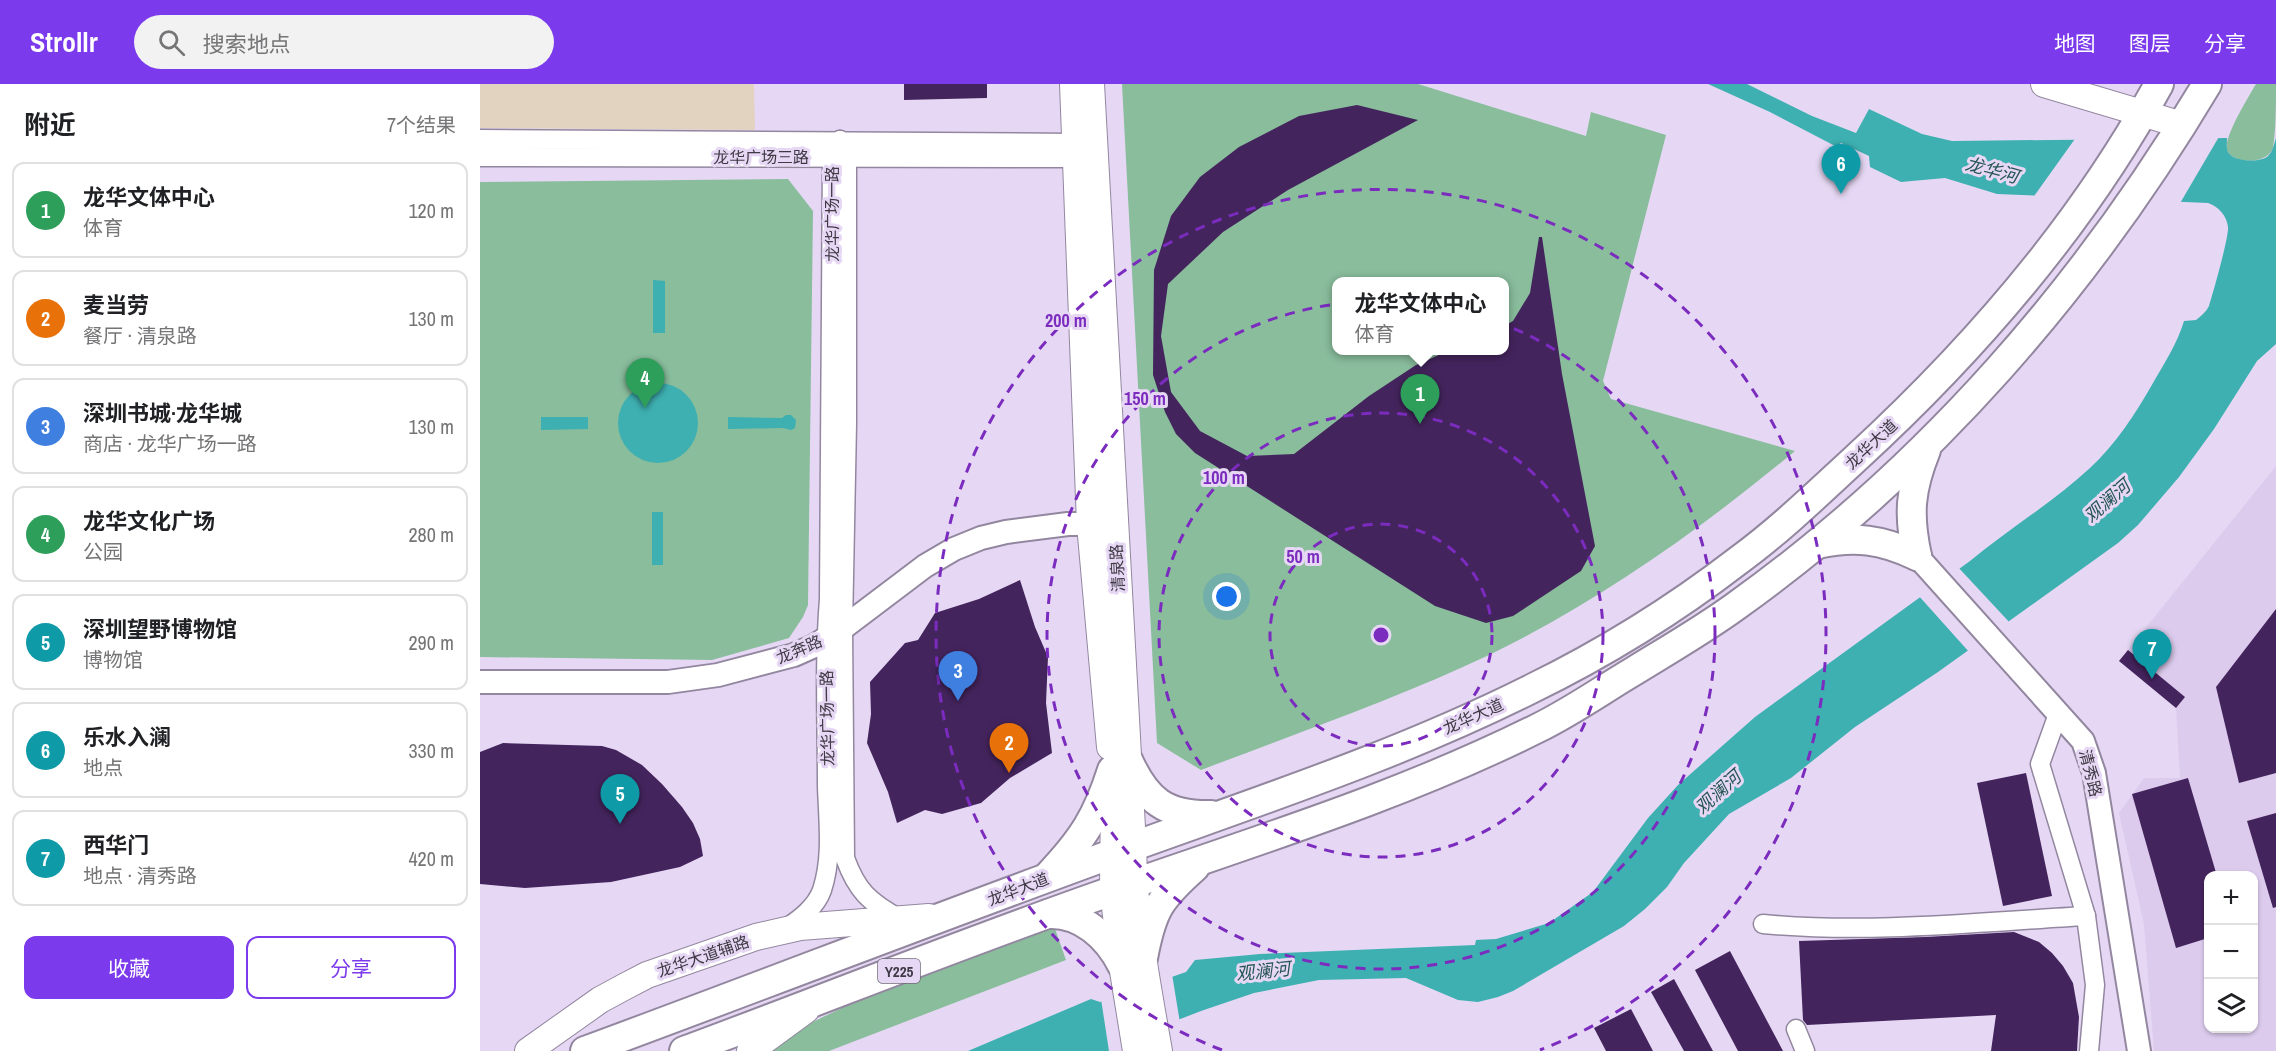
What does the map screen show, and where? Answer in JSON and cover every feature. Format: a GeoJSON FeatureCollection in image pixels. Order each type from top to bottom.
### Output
{"type":"FeatureCollection","features":[{"type":"Feature","properties":{"kind":"main road","name":"清泉路"},"geometry":{"type":"LineString","coordinates":[[1073,84],[1090,524],[1120,765]]}},
{"type":"Feature","properties":{"kind":"main road","name":"清泉路"},"geometry":{"type":"LineString","coordinates":[[1091,84],[1124,887],[1132,962],[1136,1051]]}},
{"type":"Feature","properties":{"kind":"main road"},"geometry":{"type":"LineString","coordinates":[[2044,84],[2146,108]]}},
{"type":"Feature","properties":{"kind":"main road"},"geometry":{"type":"LineString","coordinates":[[2101,84],[2182,126]]}},
{"type":"Feature","properties":{"kind":"main road","name":"龙华大道"},"geometry":{"type":"LineString","coordinates":[[684,1051],[1048,914],[1296,828],[1475,758],[1543,726],[1676,646],[1736,606],[1866,503],[1927,446],[1979,392],[2097,250],[2182,126],[2207,84]]}},
{"type":"Feature","properties":{"kind":"main road","name":"龙华大道"},"geometry":{"type":"LineString","coordinates":[[585,1051],[1401,748],[1530,690],[1585,660],[1692,594],[1743,558],[1883,434],[1947,371],[2025,283],[2060,236],[2146,108]]}},
{"type":"Feature","properties":{"kind":"main road"},"geometry":{"type":"LineString","coordinates":[[1917,556],[1910,514],[1911,497],[1927,446]]}},
{"type":"Feature","properties":{"kind":"main road"},"geometry":{"type":"LineString","coordinates":[[1816,544],[1850,538],[1865,539],[1893,545],[1917,556]]}},
{"type":"Feature","properties":{"kind":"main road"},"geometry":{"type":"LineString","coordinates":[[1046,878],[1084,835],[1120,765],[1158,805],[1187,814],[1219,815]]}},
{"type":"Feature","properties":{"kind":"main road"},"geometry":{"type":"LineString","coordinates":[[1048,914],[1061,913],[1090,926],[1117,956],[1132,962],[1159,904],[1203,860]]}},
{"type":"Feature","properties":{"kind":"main road","name":"龙华大道辅路"},"geometry":{"type":"LineString","coordinates":[[528,1051],[600,1000],[647,975],[756,937],[800,927],[947,916]]}},
{"type":"Feature","properties":{"kind":"main road","name":"清泉路"},"geometry":{"type":"LineString","coordinates":[[1132,962],[1159,1051]]}},
{"type":"Feature","properties":{"kind":"main road"},"geometry":{"type":"LineString","coordinates":[[750,1051],[819,1000]]}},
{"type":"Feature","properties":{"kind":"street","name":"龙华广场三路"},"geometry":{"type":"LineString","coordinates":[[480,139],[840,151]]}},
{"type":"Feature","properties":{"kind":"street","name":"龙华广场三路"},"geometry":{"type":"LineString","coordinates":[[480,157],[840,151],[1077,151]]}},
{"type":"Feature","properties":{"kind":"street","name":"龙华广场一路"},"geometry":{"type":"LineString","coordinates":[[781,932],[799,920],[811,908],[821,892],[829,834],[834,633],[846,459],[840,151]]}},
{"type":"Feature","properties":{"kind":"street","name":"龙奔路"},"geometry":{"type":"LineString","coordinates":[[480,682],[687,681],[718,675],[785,657],[812,647],[925,566],[954,549],[981,538],[1006,532],[1068,524],[1090,524]]}},
{"type":"Feature","properties":{"kind":"street","name":"清秀路"},"geometry":{"type":"LineString","coordinates":[[1917,556],[2083,741],[2094,773],[2139,1051]]}},
{"type":"Feature","properties":{"kind":"street","name":"龙华广场一路"},"geometry":{"type":"LineString","coordinates":[[834,633],[845,858],[852,877],[863,895],[900,918]]}},
{"type":"Feature","properties":{"kind":"street"},"geometry":{"type":"LineString","coordinates":[[2058,714],[2040,764],[2086,916],[2096,985],[2089,1051]]}},
{"type":"Feature","properties":{"kind":"street"},"geometry":{"type":"LineString","coordinates":[[1764,924],[1798,927],[1898,926],[2086,916]]}},
{"type":"Feature","properties":{"kind":"street"},"geometry":{"type":"LineString","coordinates":[[1796,1029],[1805,1051]]}},
{"type":"Feature","properties":{"kind":"shaded area"},"geometry":{"type":"Polygon","coordinates":[[[480,84],[754,84],[755,130],[480,128],[480,84]]]}},
{"type":"Feature","properties":{"kind":"shaded area"},"geometry":{"type":"Polygon","coordinates":[[[1122,84],[1418,84],[1586,136],[1591,112],[1666,135],[1603,381],[1611,399],[1795,451],[1686,536],[1610,587],[1530,634],[1454,671],[1382,701],[1201,770],[1157,743],[1122,84]]]}},
{"type":"Feature","properties":{"kind":"shaded area"},"geometry":{"type":"Polygon","coordinates":[[[2256,84],[2276,84],[2273,148],[2263,158],[2241,160],[2230,154],[2227,144],[2237,117],[2256,84]]]}},
{"type":"Feature","properties":{"kind":"shaded area"},"geometry":{"type":"Polygon","coordinates":[[[788,179],[813,211],[808,605],[803,617],[789,638],[712,660],[480,657],[480,182],[788,179]]]}},
{"type":"Feature","properties":{"kind":"shaded area"},"geometry":{"type":"Polygon","coordinates":[[[2276,466],[2276,1051],[2154,1051],[2144,924],[2119,813],[2144,778],[2180,778],[2176,708],[2119,661],[2276,466]]]}},
{"type":"Feature","properties":{"kind":"shaded area"},"geometry":{"type":"Polygon","coordinates":[[[1054,926],[1066,960],[829,1051],[761,1051],[795,1031],[867,997],[1054,926]]]}},
{"type":"Feature","properties":{"kind":"water"},"geometry":{"type":"Polygon","coordinates":[[[1708,84],[1747,84],[1812,116],[1856,133],[1869,109],[1922,134],[1952,141],[2227,138],[2228,152],[2235,158],[2260,160],[2268,156],[2276,138],[2276,344],[2257,361],[2214,429],[2179,477],[2138,525],[2118,543],[1938,672],[1855,727],[1791,778],[1729,814],[1684,863],[1667,887],[1624,926],[1513,991],[1478,1002],[1458,1000],[1406,978],[1319,980],[1254,993],[1201,1011],[1170,1023],[1116,1051],[968,1051],[1091,999],[1100,1002],[1186,972],[1195,960],[1260,954],[1475,945],[1476,940],[1496,939],[1549,923],[1593,892],[1648,818],[1678,785],[1755,717],[1970,561],[2090,468],[2117,438],[2140,406],[2170,353],[2184,321],[2196,320],[2209,306],[2228,233],[2224,215],[2212,204],[1997,194],[1945,178],[1901,182],[1870,167],[1869,156],[1841,143],[1837,147],[1770,112],[1708,84]]]}},
{"type":"Feature","properties":{"kind":"water"},"geometry":{"type":"Polygon","coordinates":[[[653,280],[665,281],[665,333],[653,333],[653,280]]]}},
{"type":"Feature","properties":{"kind":"water"},"geometry":{"type":"Polygon","coordinates":[[[658,383],[673,386],[686,395],[695,408],[698,423],[695,438],[686,451],[673,460],[658,463],[643,460],[630,451],[621,438],[618,423],[621,408],[630,395],[643,386],[658,383]]]}},
{"type":"Feature","properties":{"kind":"water"},"geometry":{"type":"Polygon","coordinates":[[[791,415],[796,420],[795,428],[791,430],[783,428],[728,429],[728,417],[782,418],[791,415]]]}},
{"type":"Feature","properties":{"kind":"water"},"geometry":{"type":"Polygon","coordinates":[[[541,417],[588,417],[588,429],[541,430],[541,417]]]}},
{"type":"Feature","properties":{"kind":"water"},"geometry":{"type":"Polygon","coordinates":[[[652,512],[663,512],[663,565],[652,565],[652,512]]]}},
{"type":"Feature","properties":{"kind":"pier"},"geometry":{"type":"Polygon","coordinates":[[[2220,135],[2179,205],[2032,199],[2077,136],[2220,135]]]}},
{"type":"Feature","properties":{"kind":"pier"},"geometry":{"type":"Polygon","coordinates":[[[1957,566],[2011,624],[1970,653],[1918,595],[1957,566]]]}},
{"type":"Feature","properties":{"kind":"pier"},"geometry":{"type":"Polygon","coordinates":[[[1172,974],[1180,1023],[1123,1051],[1109,1051],[1101,999],[1172,974]]]}},
{"type":"Feature","properties":{"kind":"building"},"geometry":{"type":"Polygon","coordinates":[[[904,84],[987,84],[987,98],[904,100],[904,84]]]}},
{"type":"Feature","properties":{"kind":"building"},"geometry":{"type":"Polygon","coordinates":[[[1357,105],[1418,120],[1288,190],[1223,232],[1168,284],[1161,336],[1171,392],[1200,431],[1247,456],[1294,454],[1369,396],[1416,365],[1439,355],[1509,355],[1509,323],[1513,321],[1530,293],[1539,237],[1542,237],[1562,374],[1595,546],[1581,571],[1513,616],[1486,623],[1435,606],[1195,453],[1176,434],[1165,412],[1153,375],[1154,270],[1171,216],[1200,177],[1239,147],[1299,116],[1357,105]]]}},
{"type":"Feature","properties":{"kind":"building"},"geometry":{"type":"Polygon","coordinates":[[[1020,580],[1035,627],[1048,657],[1046,703],[1052,753],[1010,778],[981,803],[942,814],[925,810],[897,823],[888,792],[867,743],[871,714],[870,682],[905,643],[918,640],[935,613],[979,599],[1020,580]]]}},
{"type":"Feature","properties":{"kind":"building"},"geometry":{"type":"Polygon","coordinates":[[[2276,609],[2276,773],[2239,783],[2216,687],[2276,609]]]}},
{"type":"Feature","properties":{"kind":"building"},"geometry":{"type":"Polygon","coordinates":[[[2128,650],[2185,697],[2176,708],[2119,661],[2128,650]]]}},
{"type":"Feature","properties":{"kind":"building"},"geometry":{"type":"Polygon","coordinates":[[[503,743],[602,746],[616,750],[642,765],[682,807],[700,839],[703,856],[680,867],[611,882],[525,888],[480,884],[480,752],[503,743]]]}},
{"type":"Feature","properties":{"kind":"building"},"geometry":{"type":"Polygon","coordinates":[[[2026,773],[2052,896],[2003,906],[1977,783],[2026,773]]]}},
{"type":"Feature","properties":{"kind":"building"},"geometry":{"type":"Polygon","coordinates":[[[2188,778],[2216,871],[2204,871],[2204,939],[2176,948],[2132,794],[2188,778]]]}},
{"type":"Feature","properties":{"kind":"building"},"geometry":{"type":"Polygon","coordinates":[[[2276,813],[2276,907],[2273,908],[2247,821],[2276,813]]]}},
{"type":"Feature","properties":{"kind":"building"},"geometry":{"type":"Polygon","coordinates":[[[2014,932],[2039,942],[2052,953],[2073,983],[2079,1017],[2077,1051],[1991,1051],[1996,1015],[1807,1025],[1803,1020],[1799,941],[2014,932]]]}},
{"type":"Feature","properties":{"kind":"building"},"geometry":{"type":"Polygon","coordinates":[[[1730,951],[1783,1051],[1738,1051],[1695,970],[1730,951]]]}},
{"type":"Feature","properties":{"kind":"building"},"geometry":{"type":"Polygon","coordinates":[[[1674,979],[1713,1051],[1684,1051],[1651,992],[1674,979]]]}},
{"type":"Feature","properties":{"kind":"building"},"geometry":{"type":"Polygon","coordinates":[[[1631,1009],[1653,1051],[1606,1051],[1594,1028],[1631,1009]]]}},
{"type":"Feature","properties":{"kind":"place","name":"乐水入澜"},"geometry":{"type":"Point","coordinates":[1841,194]}},
{"type":"Feature","properties":{"kind":"place","name":"龙华文化广场"},"geometry":{"type":"Point","coordinates":[645,408]}},
{"type":"Feature","properties":{"kind":"place","name":"龙华文体中心"},"geometry":{"type":"Point","coordinates":[1420,424]}},
{"type":"Feature","properties":{"kind":"place","name":"西华门"},"geometry":{"type":"Point","coordinates":[2152,679]}},
{"type":"Feature","properties":{"kind":"place","name":"深圳书城·龙华城"},"geometry":{"type":"Point","coordinates":[958,701]}},
{"type":"Feature","properties":{"kind":"place","name":"麦当劳"},"geometry":{"type":"Point","coordinates":[1009,773]}},
{"type":"Feature","properties":{"kind":"place","name":"深圳望野博物馆"},"geometry":{"type":"Point","coordinates":[620,824]}},
{"type":"Feature","properties":{"kind":"water label","name":"龙华河"},"geometry":{"type":"Point","coordinates":[1992,170]}},
{"type":"Feature","properties":{"kind":"water label","name":"观澜河"},"geometry":{"type":"Point","coordinates":[2107,501]}},
{"type":"Feature","properties":{"kind":"water label","name":"观澜河"},"geometry":{"type":"Point","coordinates":[1718,792]}},
{"type":"Feature","properties":{"kind":"water label","name":"观澜河"},"geometry":{"type":"Point","coordinates":[1263,971]}}]}
